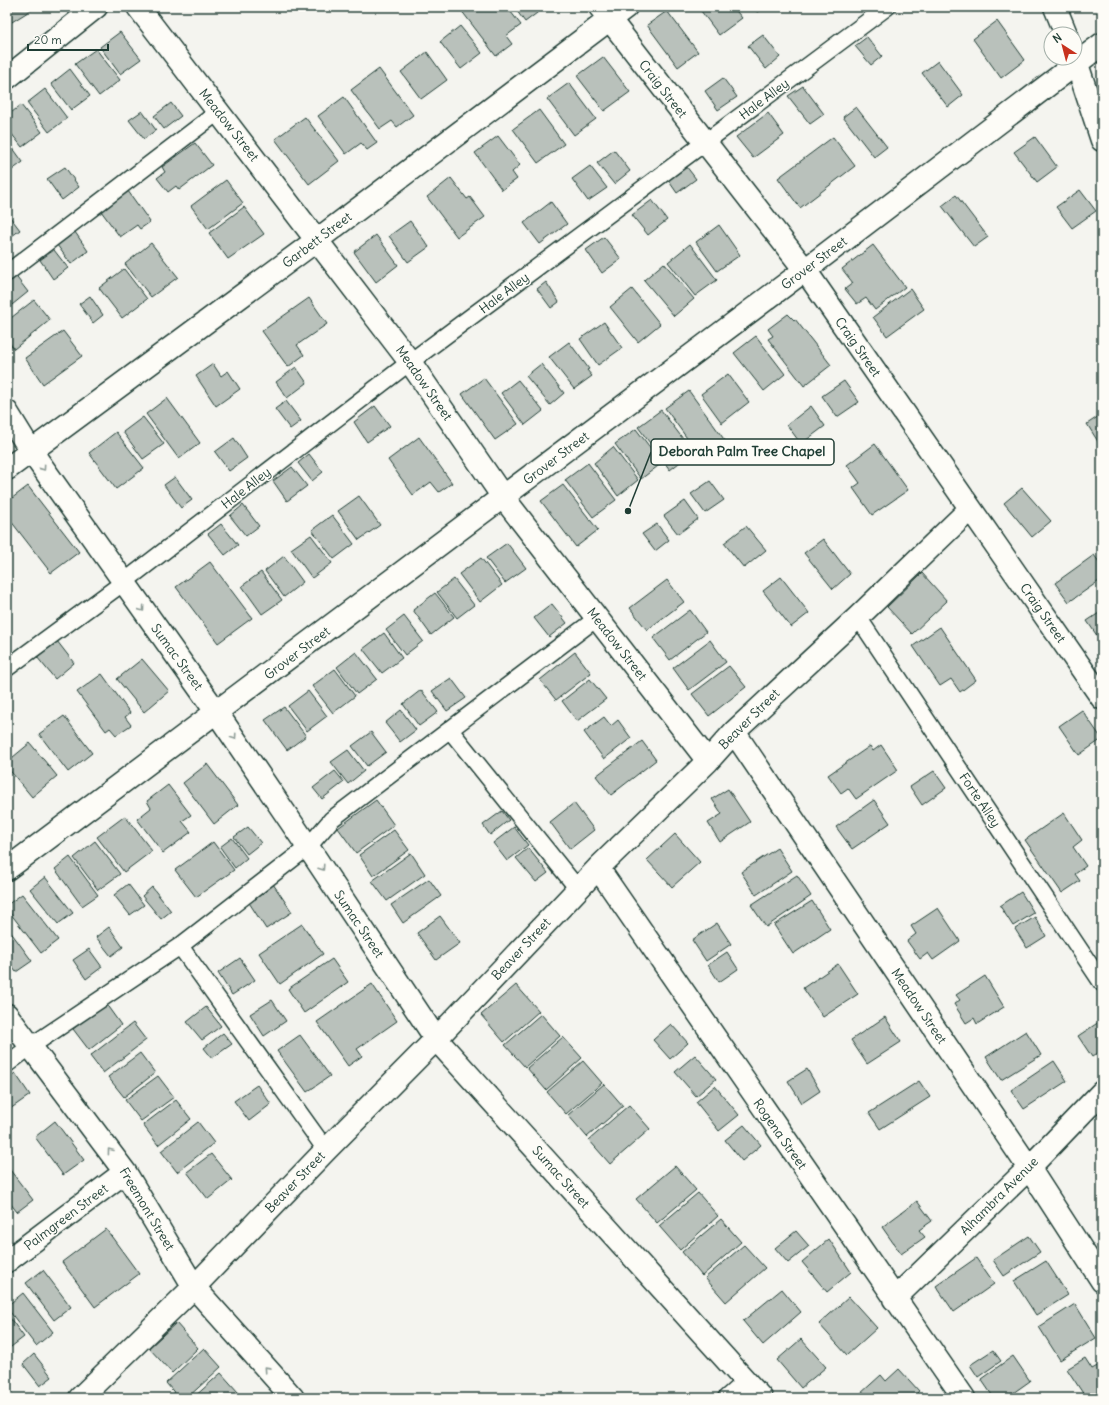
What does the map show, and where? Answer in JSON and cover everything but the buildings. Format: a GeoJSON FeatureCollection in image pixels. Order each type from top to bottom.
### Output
{"type":"FeatureCollection","features":[{"type":"Feature","properties":{"kind":"street","name":"Meadow Street"},"geometry":{"type":"LineString","coordinates":[[138,7],[410,362],[503,498],[708,761]]}},
{"type":"Feature","properties":{"kind":"street"},"geometry":{"type":"LineString","coordinates":[[1055,7],[1063,26]]}},
{"type":"Feature","properties":{"kind":"street"},"geometry":{"type":"LineString","coordinates":[[7,78],[91,9]]}},
{"type":"Feature","properties":{"kind":"street","name":"Craig Street"},"geometry":{"type":"LineString","coordinates":[[611,11],[705,143],[805,270],[1102,698]]}},
{"type":"Feature","properties":{"kind":"street","name":"Garbett Street"},"geometry":{"type":"LineString","coordinates":[[7,469],[317,240],[611,11]]}},
{"type":"Feature","properties":{"kind":"street","name":"Grover Street"},"geometry":{"type":"LineString","coordinates":[[1083,56],[1102,44]]}},
{"type":"Feature","properties":{"kind":"street","name":"Grover Street"},"geometry":{"type":"LineString","coordinates":[[7,869],[217,713],[805,270],[1068,66]]}},
{"type":"Feature","properties":{"kind":"street"},"geometry":{"type":"LineString","coordinates":[[1078,66],[1102,140]]}},
{"type":"Feature","properties":{"kind":"street","name":"Sumac Street"},"geometry":{"type":"LineString","coordinates":[[7,412],[31,451],[217,713],[308,846],[436,1039],[761,1398]]}},
{"type":"Feature","properties":{"kind":"street","name":"Beaver Street"},"geometry":{"type":"LineString","coordinates":[[80,1398],[194,1287],[326,1150],[436,1039],[598,868],[708,761],[734,732],[858,617],[970,509]]}},
{"type":"Feature","properties":{"kind":"street","name":"Meadow Street"},"geometry":{"type":"LineString","coordinates":[[734,732],[1028,1168],[1102,1281]]}},
{"type":"Feature","properties":{"kind":"street","name":"Rogena Street"},"geometry":{"type":"LineString","coordinates":[[598,868],[894,1299],[964,1398]]}},
{"type":"Feature","properties":{"kind":"street","name":"Freemont Street"},"geometry":{"type":"LineString","coordinates":[[7,1015],[125,1172],[194,1287],[293,1398]]}},
{"type":"Feature","properties":{"kind":"street","name":"Alhambra Avenue"},"geometry":{"type":"LineString","coordinates":[[894,1299],[1028,1168],[1102,1092]]}},
{"type":"Feature","properties":{"kind":"street","name":"Palmgreen Street"},"geometry":{"type":"LineString","coordinates":[[7,1261],[125,1172]]}},
{"type":"Feature","properties":{"kind":"lane","name":"Hale Alley"},"geometry":{"type":"LineString","coordinates":[[7,668],[124,582],[410,362],[887,7]]}},
{"type":"Feature","properties":{"kind":"lane"},"geometry":{"type":"LineString","coordinates":[[7,273],[218,112]]}},
{"type":"Feature","properties":{"kind":"lane","name":"Forte Alley"},"geometry":{"type":"LineString","coordinates":[[858,617],[1102,983]]}},
{"type":"Feature","properties":{"kind":"lane"},"geometry":{"type":"LineString","coordinates":[[7,1064],[31,1046],[180,946],[308,846],[332,819],[597,618]]}},
{"type":"Feature","properties":{"kind":"lane"},"geometry":{"type":"LineString","coordinates":[[450,730],[578,889]]}},
{"type":"Feature","properties":{"kind":"lane"},"geometry":{"type":"LineString","coordinates":[[180,946],[326,1150]]}},
{"type":"Feature","properties":{"kind":"lane"},"geometry":{"type":"LineString","coordinates":[[726,1398],[745,1381]]}},
{"type":"Feature","properties":{"kind":"place","name":"Deborah Palm Tree Chapel"},"geometry":{"type":"Point","coordinates":[628,511]}}]}
